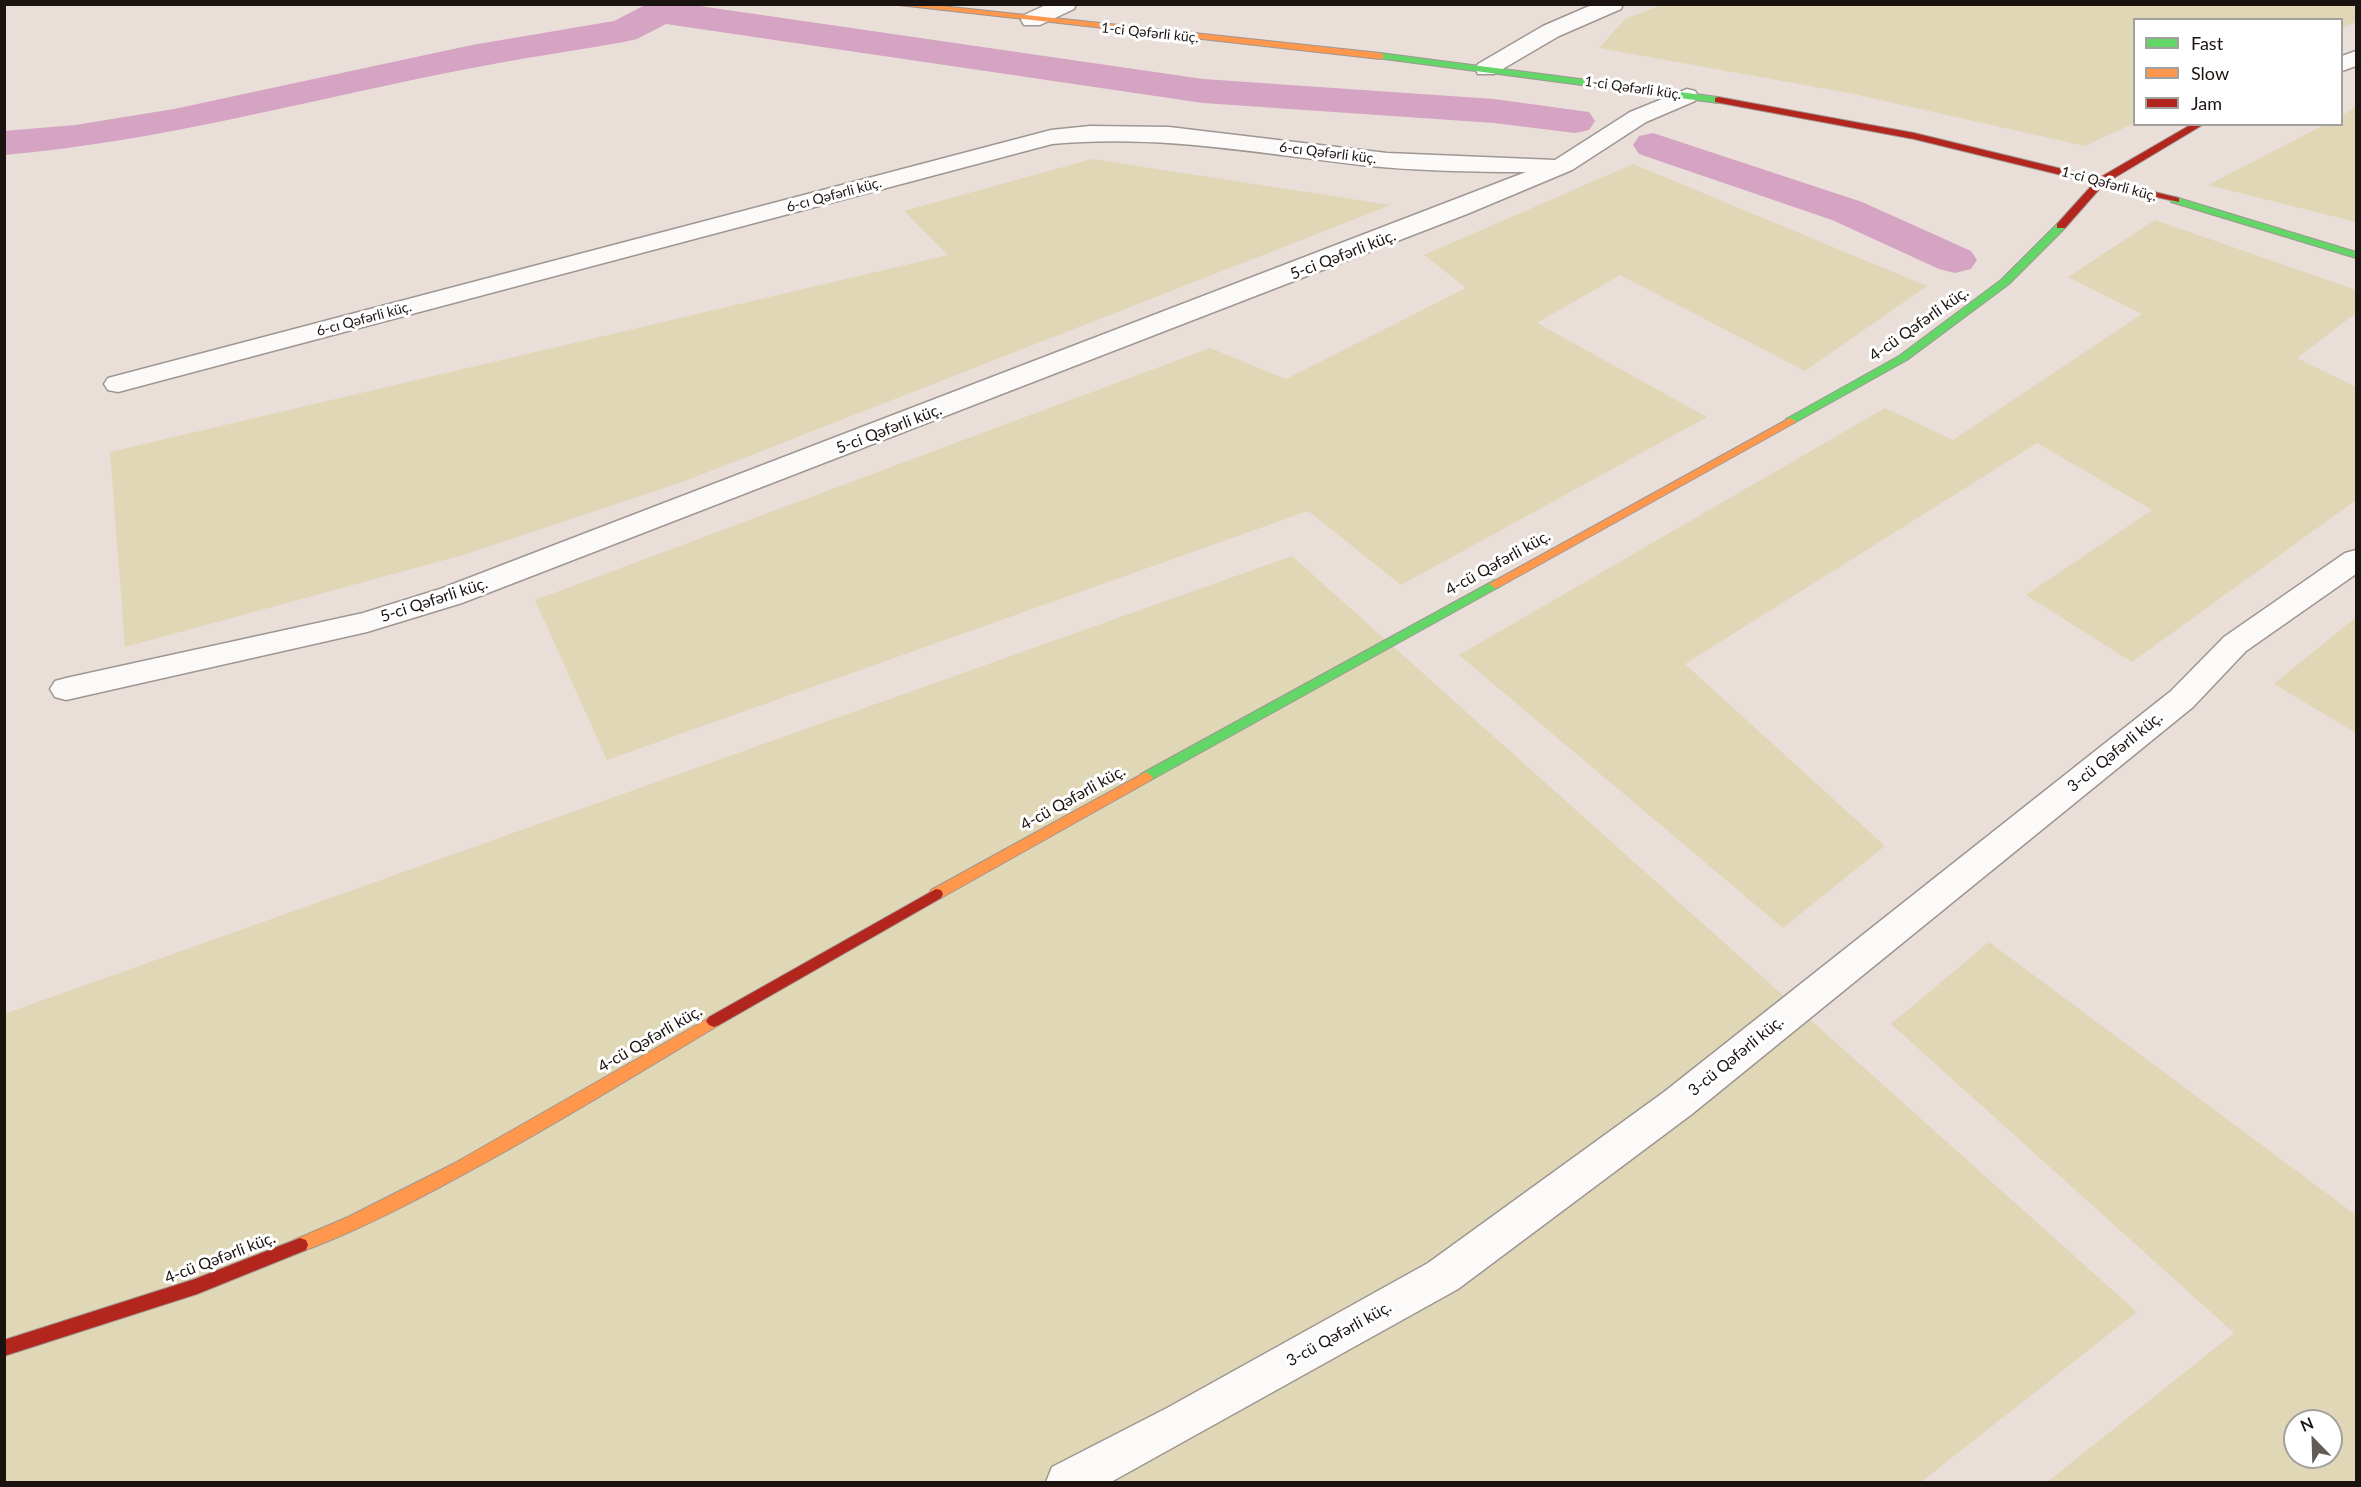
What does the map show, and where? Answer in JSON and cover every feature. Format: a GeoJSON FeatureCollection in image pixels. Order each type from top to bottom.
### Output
{"type":"FeatureCollection","features":[{"type":"Feature","properties":{"kind":"street","name":"1-ci Qəfərli küç."},"geometry":{"type":"LineString","coordinates":[[894,4],[1486,69],[1787,112],[1969,149],[2101,181],[2278,230],[2356,255]]}},
{"type":"Feature","properties":{"kind":"street"},"geometry":{"type":"LineString","coordinates":[[1032,20],[1066,4]]}},
{"type":"Feature","properties":{"kind":"street"},"geometry":{"type":"LineString","coordinates":[[1486,69],[1551,31],[1612,4]]}},
{"type":"Feature","properties":{"kind":"street","name":"5-ci Qəfərli küç."},"geometry":{"type":"LineString","coordinates":[[66,689],[345,627],[451,596],[1391,236],[1564,165],[1630,122],[1687,96]]}},
{"type":"Feature","properties":{"kind":"street","name":"4-cü Qəfərli küç."},"geometry":{"type":"LineString","coordinates":[[4,1348],[220,1277],[342,1228],[453,1172],[931,896],[1903,358],[2005,282],[2040,250],[2101,181],[2197,126]]}},
{"type":"Feature","properties":{"kind":"street","name":"6-cı Qəfərli küç."},"geometry":{"type":"LineString","coordinates":[[118,384],[1051,137],[1093,131],[1145,131],[1426,164],[1564,165]]}},
{"type":"Feature","properties":{"kind":"street","name":"3-cü Qəfərli küç."},"geometry":{"type":"LineString","coordinates":[[1068,1482],[1443,1276],[1678,1103],[2182,699],[2235,644],[2356,560]]}},
{"type":"Feature","properties":{"kind":"shaded area"},"geometry":{"type":"Polygon","coordinates":[[[2356,4],[2356,22],[2343,28],[2343,18],[2133,18],[2133,123],[2085,146],[1849,93],[1599,48],[1625,19],[1661,5],[2356,4]]]}},
{"type":"Feature","properties":{"kind":"shaded area"},"geometry":{"type":"Polygon","coordinates":[[[2356,107],[2356,222],[2208,185],[2322,126],[2343,126],[2343,114],[2356,107]]]}},
{"type":"Feature","properties":{"kind":"shaded area"},"geometry":{"type":"Polygon","coordinates":[[[1092,159],[1391,205],[685,481],[463,555],[125,647],[110,452],[948,255],[904,211],[1092,159]]]}},
{"type":"Feature","properties":{"kind":"shaded area"},"geometry":{"type":"Polygon","coordinates":[[[1633,164],[1927,286],[1805,371],[1620,275],[1537,323],[1707,417],[1401,585],[1308,511],[607,760],[535,600],[1210,348],[1286,379],[1466,288],[1424,255],[1633,164]]]}},
{"type":"Feature","properties":{"kind":"shaded area"},"geometry":{"type":"Polygon","coordinates":[[[2155,220],[2356,290],[2356,313],[2297,358],[2356,387],[2356,500],[2132,662],[2026,595],[2152,510],[2037,443],[1685,664],[1885,846],[1783,928],[1459,655],[1885,408],[1953,440],[2142,314],[2068,277],[2155,220]]]}},
{"type":"Feature","properties":{"kind":"shaded area"},"geometry":{"type":"Polygon","coordinates":[[[1292,556],[2137,1312],[1921,1482],[5,1482],[4,1014],[1292,556]]]}},
{"type":"Feature","properties":{"kind":"shaded area"},"geometry":{"type":"Polygon","coordinates":[[[2356,617],[2356,733],[2274,684],[2356,617]]]}},
{"type":"Feature","properties":{"kind":"shaded area"},"geometry":{"type":"Polygon","coordinates":[[[1989,942],[2356,1215],[2356,1482],[2047,1482],[2234,1333],[1891,1024],[1989,942]]]}},
{"type":"Feature","properties":{"kind":"waterway"},"geometry":{"type":"LineString","coordinates":[[4,143],[75,137],[174,121],[472,56],[624,31],[661,12],[1203,91],[1494,111],[1575,121]]}},
{"type":"Feature","properties":{"kind":"waterway"},"geometry":{"type":"LineString","coordinates":[[1653,145],[1847,211],[1955,260]]}},
{"type":"Feature","properties":{"kind":"traffic: fast"},"geometry":{"type":"LineString","coordinates":[[1380,56],[1718,100]]}},
{"type":"Feature","properties":{"kind":"traffic: fast"},"geometry":{"type":"LineString","coordinates":[[2175,200],[2356,255]]}},
{"type":"Feature","properties":{"kind":"traffic: fast"},"geometry":{"type":"LineString","coordinates":[[1790,421],[1903,358],[2005,282],[2061,226]]}},
{"type":"Feature","properties":{"kind":"traffic: fast"},"geometry":{"type":"LineString","coordinates":[[1146,777],[1495,584]]}},
{"type":"Feature","properties":{"kind":"traffic: slow"},"geometry":{"type":"LineString","coordinates":[[894,4],[1380,56]]}},
{"type":"Feature","properties":{"kind":"traffic: slow"},"geometry":{"type":"LineString","coordinates":[[1495,584],[1790,421]]}},
{"type":"Feature","properties":{"kind":"traffic: slow"},"geometry":{"type":"LineString","coordinates":[[936,894],[1146,777]]}},
{"type":"Feature","properties":{"kind":"traffic: slow"},"geometry":{"type":"LineString","coordinates":[[300,1245],[354,1222],[459,1169],[714,1021]]}},
{"type":"Feature","properties":{"kind":"traffic: jam"},"geometry":{"type":"LineString","coordinates":[[1718,100],[1914,136],[2175,200]]}},
{"type":"Feature","properties":{"kind":"traffic: jam"},"geometry":{"type":"LineString","coordinates":[[2061,226],[2101,181],[2197,126]]}},
{"type":"Feature","properties":{"kind":"traffic: jam"},"geometry":{"type":"LineString","coordinates":[[714,1021],[936,894]]}},
{"type":"Feature","properties":{"kind":"traffic: jam"},"geometry":{"type":"LineString","coordinates":[[4,1348],[197,1286],[300,1245]]}}]}
